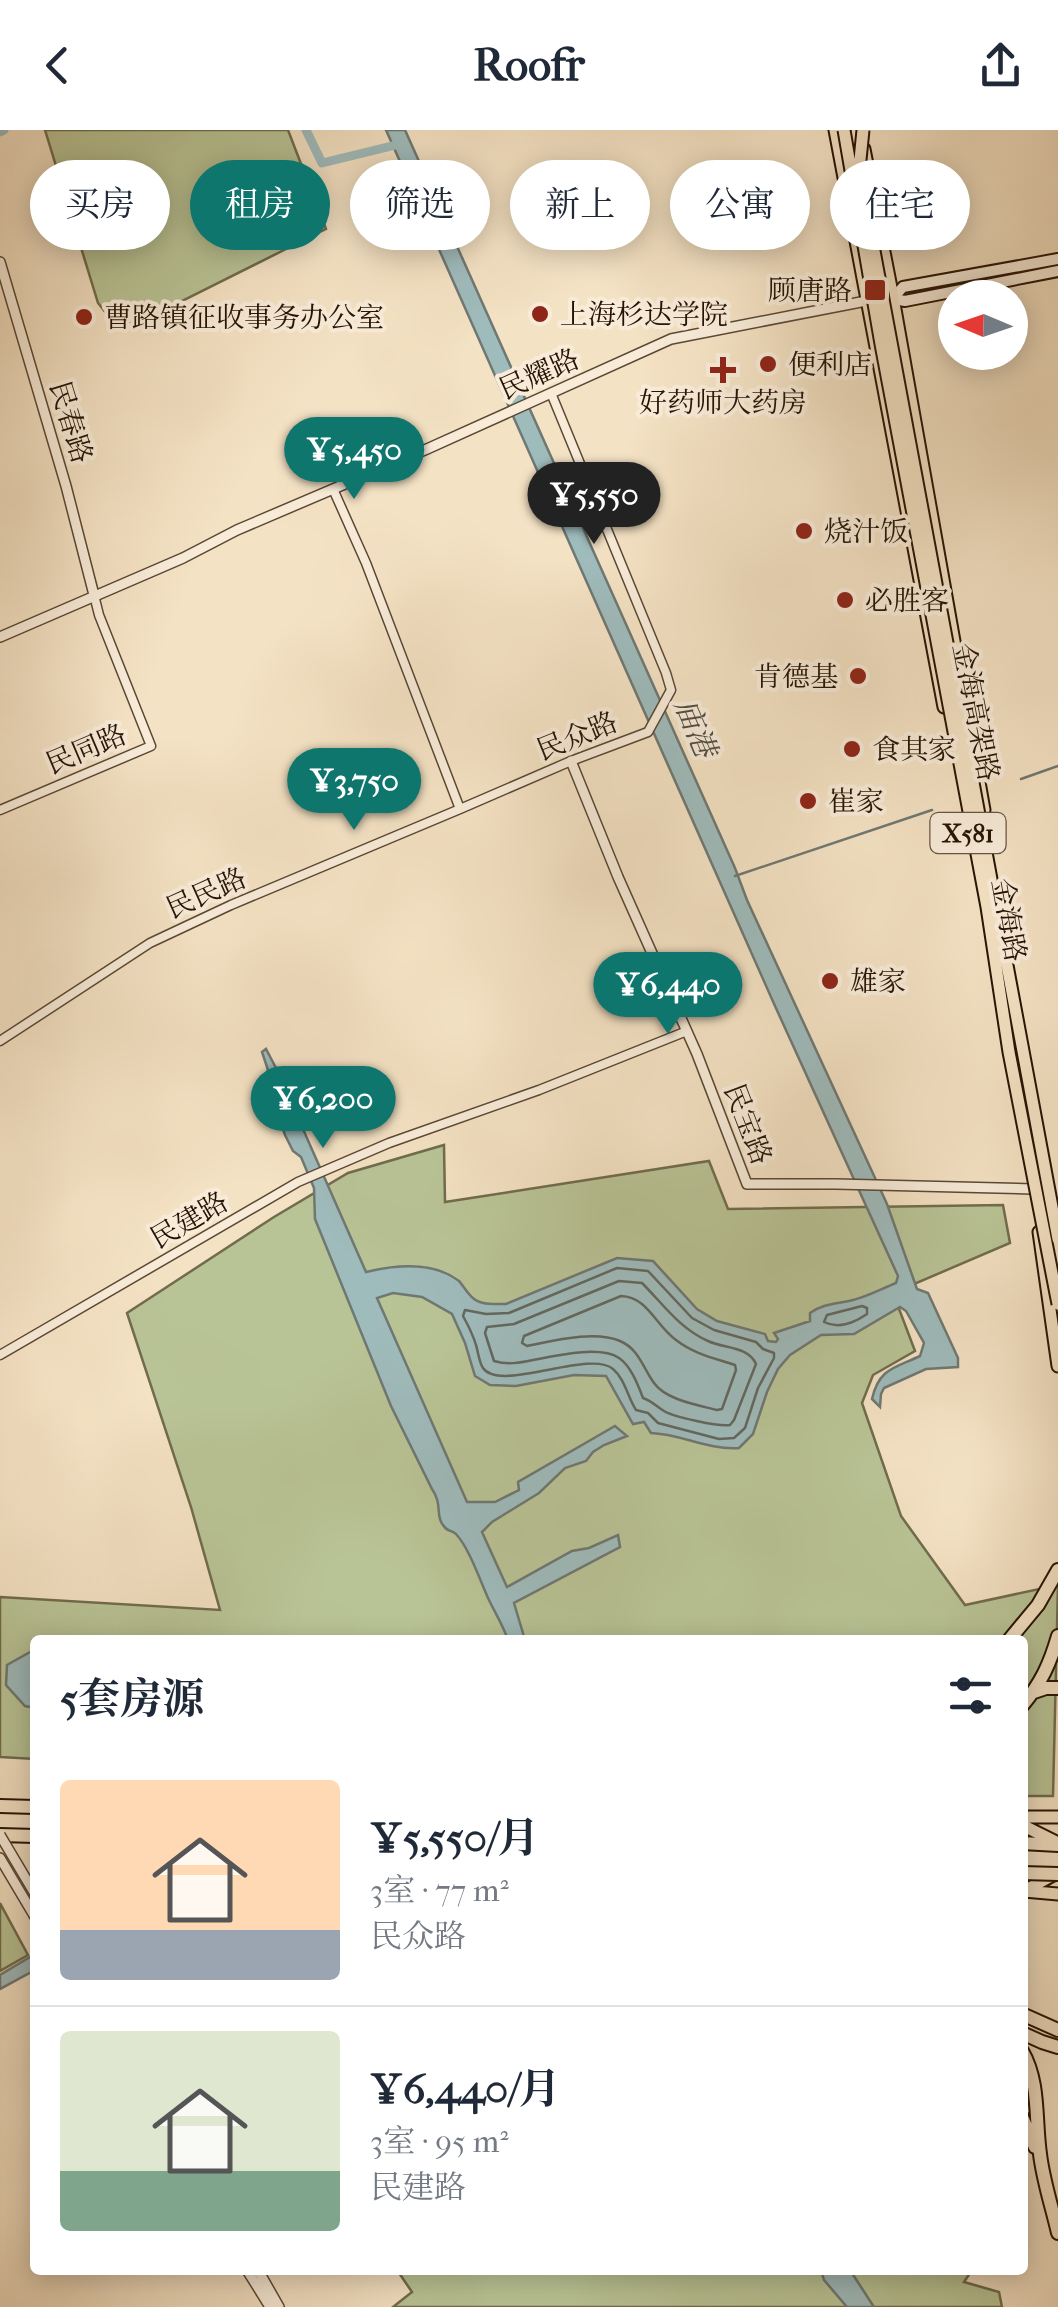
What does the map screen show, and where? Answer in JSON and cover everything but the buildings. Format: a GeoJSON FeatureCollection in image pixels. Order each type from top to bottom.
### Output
{"type":"FeatureCollection","features":[{"type":"Feature","properties":{"kind":"highway"},"geometry":{"type":"LineString","coordinates":[[1014,1635],[1038,1605],[1058,1570]]}},
{"type":"Feature","properties":{"kind":"highway"},"geometry":{"type":"LineString","coordinates":[[1028,1699],[1040,1684],[1058,1636]]}},
{"type":"Feature","properties":{"kind":"highway"},"geometry":{"type":"LineString","coordinates":[[1028,1691],[1058,1666]]}},
{"type":"Feature","properties":{"kind":"highway"},"geometry":{"type":"LineString","coordinates":[[1028,1694],[1058,1688]]}},
{"type":"Feature","properties":{"kind":"highway"},"geometry":{"type":"LineString","coordinates":[[0,1806],[30,1808]]}},
{"type":"Feature","properties":{"kind":"highway"},"geometry":{"type":"LineString","coordinates":[[0,1835],[30,1836]]}},
{"type":"Feature","properties":{"kind":"highway"},"geometry":{"type":"LineString","coordinates":[[1028,1844],[1058,1844]]}},
{"type":"Feature","properties":{"kind":"highway"},"geometry":{"type":"LineString","coordinates":[[1028,1872],[1058,1874]]}},
{"type":"Feature","properties":{"kind":"highway"},"geometry":{"type":"LineString","coordinates":[[1028,2017],[1058,2030]]}},
{"type":"Feature","properties":{"kind":"highway"},"geometry":{"type":"LineString","coordinates":[[1028,2036],[1058,2047]]}},
{"type":"Feature","properties":{"kind":"highway"},"geometry":{"type":"LineString","coordinates":[[1028,2062],[1035,2093],[1040,2158],[1058,2232]]}},
{"type":"Feature","properties":{"kind":"highway"},"geometry":{"type":"LineString","coordinates":[[1028,2131],[1040,2158]]}},
{"type":"Feature","properties":{"kind":"main road","name":"金海路"},"geometry":{"type":"LineString","coordinates":[[835,130],[1033,1189],[1058,1366]]}},
{"type":"Feature","properties":{"kind":"main road","name":"金海高架路"},"geometry":{"type":"LineString","coordinates":[[848,130],[856,160]]}},
{"type":"Feature","properties":{"kind":"main road","name":"金海高架路"},"geometry":{"type":"LineString","coordinates":[[848,130],[881,344],[988,906],[1009,1052],[1058,1304]]}},
{"type":"Feature","properties":{"kind":"main road","name":"金海路"},"geometry":{"type":"LineString","coordinates":[[862,130],[1038,1121],[1058,1208]]}},
{"type":"Feature","properties":{"kind":"main road"},"geometry":{"type":"LineString","coordinates":[[860,160],[862,130]]}},
{"type":"Feature","properties":{"kind":"main road","name":"金海高架路"},"geometry":{"type":"LineString","coordinates":[[874,250],[1058,1238]]}},
{"type":"Feature","properties":{"kind":"main road"},"geometry":{"type":"LineString","coordinates":[[892,298],[903,287],[919,283],[1058,260]]}},
{"type":"Feature","properties":{"kind":"main road"},"geometry":{"type":"LineString","coordinates":[[892,298],[905,301],[1058,271]]}},
{"type":"Feature","properties":{"kind":"main road","name":"民耀路"},"geometry":{"type":"LineString","coordinates":[[866,301],[892,298]]}},
{"type":"Feature","properties":{"kind":"main road"},"geometry":{"type":"LineString","coordinates":[[1052,1817],[1058,1807]]}},
{"type":"Feature","properties":{"kind":"main road"},"geometry":{"type":"LineString","coordinates":[[1028,1827],[1058,1844]]}},
{"type":"Feature","properties":{"kind":"main road"},"geometry":{"type":"LineString","coordinates":[[1028,1892],[1058,1874]]}},
{"type":"Feature","properties":{"kind":"main road"},"geometry":{"type":"LineString","coordinates":[[1028,1892],[1058,1894]]}},
{"type":"Feature","properties":{"kind":"main road"},"geometry":{"type":"LineString","coordinates":[[1028,1892],[1058,1906]]}},
{"type":"Feature","properties":{"kind":"street","name":"民春路"},"geometry":{"type":"LineString","coordinates":[[0,262],[94,595]]}},
{"type":"Feature","properties":{"kind":"street","name":"民耀路"},"geometry":{"type":"LineString","coordinates":[[0,637],[671,339],[866,301]]}},
{"type":"Feature","properties":{"kind":"street","name":"民众路"},"geometry":{"type":"LineString","coordinates":[[460,809],[648,732],[670,690],[551,393]]}},
{"type":"Feature","properties":{"kind":"street"},"geometry":{"type":"LineString","coordinates":[[334,489],[366,562],[460,809]]}},
{"type":"Feature","properties":{"kind":"street","name":"民同路"},"geometry":{"type":"LineString","coordinates":[[0,810],[150,746],[94,595]]}},
{"type":"Feature","properties":{"kind":"street","name":"民宝路"},"geometry":{"type":"LineString","coordinates":[[571,762],[687,1031],[747,1184],[1033,1189]]}},
{"type":"Feature","properties":{"kind":"street","name":"民民路"},"geometry":{"type":"LineString","coordinates":[[0,1041],[150,943],[460,809]]}},
{"type":"Feature","properties":{"kind":"street","name":"民建路"},"geometry":{"type":"LineString","coordinates":[[0,1355],[298,1182],[389,1143],[687,1031]]}},
{"type":"Feature","properties":{"kind":"street"},"geometry":{"type":"LineString","coordinates":[[0,1835],[30,1886]]}},
{"type":"Feature","properties":{"kind":"street"},"geometry":{"type":"LineString","coordinates":[[0,1858],[30,1909]]}},
{"type":"Feature","properties":{"kind":"street"},"geometry":{"type":"LineString","coordinates":[[250,2275],[270,2307]]}},
{"type":"Feature","properties":{"kind":"street"},"geometry":{"type":"LineString","coordinates":[[261,2275],[280,2307]]}},
{"type":"Feature","properties":{"kind":"green space"},"geometry":{"type":"Polygon","coordinates":[[[45,130],[288,130],[300,160],[190,160],[190,250],[284,250],[138,323],[114,323],[98,303],[82,250],[170,250],[170,160],[54,160],[45,130]]]}},
{"type":"Feature","properties":{"kind":"green space"},"geometry":{"type":"Polygon","coordinates":[[[444,1145],[445,1202],[709,1161],[728,1209],[1003,1205],[1010,1243],[893,1293],[915,1351],[873,1375],[862,1403],[901,1516],[965,1605],[1058,1585],[1053,1796],[1028,1796],[1028,1635],[30,1635],[30,1759],[0,1757],[0,1597],[220,1610],[191,1507],[127,1313],[348,1173],[444,1145]]]}},
{"type":"Feature","properties":{"kind":"green space"},"geometry":{"type":"Polygon","coordinates":[[[0,1903],[28,1955],[0,1971],[0,1903]]]}},
{"type":"Feature","properties":{"kind":"green space"},"geometry":{"type":"Polygon","coordinates":[[[400,2275],[969,2275],[964,2282],[999,2292],[1002,2307],[393,2307],[412,2292],[400,2275]]]}},
{"type":"Feature","properties":{"kind":"water"},"geometry":{"type":"Polygon","coordinates":[[[386,130],[405,130],[418,160],[399,160],[386,130]]]}},
{"type":"Feature","properties":{"kind":"water"},"geometry":{"type":"Polygon","coordinates":[[[439,250],[459,250],[747,900],[887,1204],[917,1289],[928,1293],[958,1358],[958,1367],[926,1369],[884,1388],[880,1407],[872,1399],[879,1381],[889,1370],[920,1356],[924,1343],[906,1311],[900,1307],[854,1334],[821,1335],[790,1355],[778,1369],[753,1434],[739,1448],[727,1448],[651,1433],[644,1422],[633,1424],[606,1376],[574,1375],[516,1386],[490,1385],[475,1376],[452,1314],[422,1297],[393,1293],[377,1298],[467,1502],[495,1502],[519,1490],[518,1482],[615,1426],[627,1436],[604,1445],[586,1461],[565,1468],[539,1493],[482,1532],[507,1587],[572,1551],[618,1535],[620,1547],[514,1603],[524,1635],[506,1635],[465,1547],[441,1521],[435,1495],[391,1406],[315,1219],[314,1188],[301,1157],[285,1135],[265,1078],[268,1070],[262,1052],[266,1049],[277,1070],[366,1272],[401,1266],[438,1270],[459,1281],[477,1301],[506,1304],[617,1258],[653,1261],[697,1309],[717,1321],[765,1334],[768,1341],[776,1342],[774,1333],[810,1321],[810,1313],[815,1310],[867,1296],[896,1283],[898,1276],[439,250]]]}},
{"type":"Feature","properties":{"kind":"water"},"geometry":{"type":"Polygon","coordinates":[[[30,1652],[30,1707],[6,1685],[7,1665],[30,1652]]]}},
{"type":"Feature","properties":{"kind":"water"},"geometry":{"type":"Polygon","coordinates":[[[30,1957],[30,1973],[0,1989],[0,1975],[30,1957]]]}},
{"type":"Feature","properties":{"kind":"water"},"geometry":{"type":"Polygon","coordinates":[[[822,2275],[853,2275],[874,2307],[847,2307],[822,2275]]]}},
{"type":"Feature","properties":{"kind":"waterway"},"geometry":{"type":"LineString","coordinates":[[0,132],[4,130]]}},
{"type":"Feature","properties":{"kind":"waterway"},"geometry":{"type":"LineString","coordinates":[[306,130],[322,163],[400,144]]}},
{"type":"Feature","properties":{"kind":"waterway"},"geometry":{"type":"LineString","coordinates":[[1021,779],[1058,766]]}},
{"type":"Feature","properties":{"kind":"waterway"},"geometry":{"type":"LineString","coordinates":[[735,876],[932,810]]}},
{"type":"Feature","properties":{"kind":"place","name":"顾唐路"},"geometry":{"type":"Point","coordinates":[875,290]}},
{"type":"Feature","properties":{"kind":"place","name":"上海杉达学院"},"geometry":{"type":"Point","coordinates":[540,314]}},
{"type":"Feature","properties":{"kind":"place","name":"曹路镇征收事务办公室"},"geometry":{"type":"Point","coordinates":[84,317]}},
{"type":"Feature","properties":{"kind":"place","name":"便利店"},"geometry":{"type":"Point","coordinates":[768,364]}},
{"type":"Feature","properties":{"kind":"place","name":"好药师大药房"},"geometry":{"type":"Point","coordinates":[723,370]}},
{"type":"Feature","properties":{"kind":"place","name":"烧汁饭"},"geometry":{"type":"Point","coordinates":[804,531]}},
{"type":"Feature","properties":{"kind":"place","name":"必胜客"},"geometry":{"type":"Point","coordinates":[845,600]}},
{"type":"Feature","properties":{"kind":"place","name":"肯德基"},"geometry":{"type":"Point","coordinates":[858,676]}},
{"type":"Feature","properties":{"kind":"place","name":"食其家"},"geometry":{"type":"Point","coordinates":[852,749]}},
{"type":"Feature","properties":{"kind":"place","name":"崔家"},"geometry":{"type":"Point","coordinates":[808,801]}},
{"type":"Feature","properties":{"kind":"place","name":"雄家"},"geometry":{"type":"Point","coordinates":[830,981]}},
{"type":"Feature","properties":{"kind":"water label","name":"庙港"},"geometry":{"type":"Point","coordinates":[695,728]}}]}
